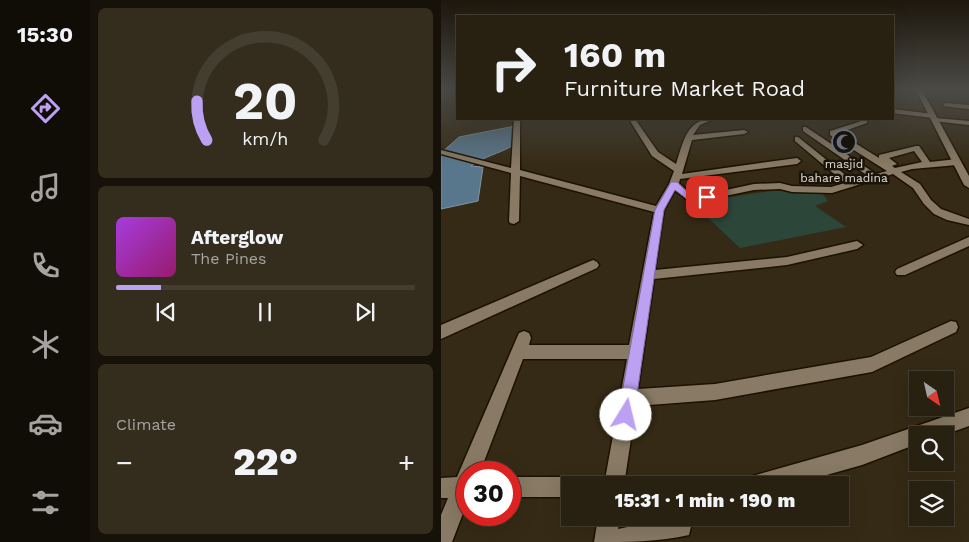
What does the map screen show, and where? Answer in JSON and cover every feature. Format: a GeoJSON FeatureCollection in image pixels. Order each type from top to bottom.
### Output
{"type":"FeatureCollection","features":[{"type":"Feature","properties":{"kind":"street"},"geometry":{"type":"LineString","coordinates":[[918,115],[969,124]]}},
{"type":"Feature","properties":{"kind":"street"},"geometry":{"type":"LineString","coordinates":[[933,115],[969,185]]}},
{"type":"Feature","properties":{"kind":"street"},"geometry":{"type":"LineString","coordinates":[[514,221],[517,120]]}},
{"type":"Feature","properties":{"kind":"street"},"geometry":{"type":"LineString","coordinates":[[633,120],[655,154],[676,177],[691,200],[754,187],[780,186],[792,190],[832,190],[897,171],[927,164],[969,158]]}},
{"type":"Feature","properties":{"kind":"street"},"geometry":{"type":"LineString","coordinates":[[616,476],[659,210],[676,177],[689,138],[698,124],[708,120]]}},
{"type":"Feature","properties":{"kind":"street"},"geometry":{"type":"LineString","coordinates":[[865,122],[833,133],[897,171],[917,186],[925,200],[938,214],[969,222]]}},
{"type":"Feature","properties":{"kind":"street"},"geometry":{"type":"LineString","coordinates":[[806,129],[876,178]]}},
{"type":"Feature","properties":{"kind":"street"},"geometry":{"type":"LineString","coordinates":[[689,138],[744,132]]}},
{"type":"Feature","properties":{"kind":"street"},"geometry":{"type":"LineString","coordinates":[[798,139],[851,184]]}},
{"type":"Feature","properties":{"kind":"street"},"geometry":{"type":"LineString","coordinates":[[897,171],[882,156],[916,148],[927,164]]}},
{"type":"Feature","properties":{"kind":"street"},"geometry":{"type":"LineString","coordinates":[[441,152],[659,210]]}},
{"type":"Feature","properties":{"kind":"street"},"geometry":{"type":"LineString","coordinates":[[676,177],[797,161]]}},
{"type":"Feature","properties":{"kind":"street"},"geometry":{"type":"LineString","coordinates":[[901,272],[969,241]]}},
{"type":"Feature","properties":{"kind":"street"},"geometry":{"type":"LineString","coordinates":[[649,275],[787,261],[857,245]]}},
{"type":"Feature","properties":{"kind":"street"},"geometry":{"type":"LineString","coordinates":[[441,332],[593,265]]}},
{"type":"Feature","properties":{"kind":"street"},"geometry":{"type":"LineString","coordinates":[[629,398],[715,392],[872,364],[951,328]]}},
{"type":"Feature","properties":{"kind":"street"},"geometry":{"type":"LineString","coordinates":[[475,461],[522,345],[636,352]]}},
{"type":"Feature","properties":{"kind":"street"},"geometry":{"type":"LineString","coordinates":[[944,426],[969,417]]}},
{"type":"Feature","properties":{"kind":"street"},"geometry":{"type":"LineString","coordinates":[[788,476],[862,455],[909,438]]}},
{"type":"Feature","properties":{"kind":"street"},"geometry":{"type":"LineString","coordinates":[[441,488],[456,484]]}},
{"type":"Feature","properties":{"kind":"street"},"geometry":{"type":"LineString","coordinates":[[521,487],[561,487]]}},
{"type":"Feature","properties":{"kind":"street"},"geometry":{"type":"LineString","coordinates":[[441,542],[456,507]]}},
{"type":"Feature","properties":{"kind":"street"},"geometry":{"type":"LineString","coordinates":[[605,542],[608,526]]}},
{"type":"Feature","properties":{"kind":"street"},"geometry":{"type":"LineString","coordinates":[[609,542],[681,528],[681,526]]}},
{"type":"Feature","properties":{"kind":"green space"},"geometry":{"type":"Polygon","coordinates":[[[784,189],[822,193],[828,201],[815,206],[846,227],[740,248],[692,203],[784,189]]]}},
{"type":"Feature","properties":{"kind":"water"},"geometry":{"type":"Polygon","coordinates":[[[515,126],[512,136],[515,139],[512,146],[471,166],[483,167],[478,201],[441,209],[441,153],[459,137],[515,126]]]}},
{"type":"Feature","properties":{"kind":"place","name":"masjid bahare madina"},"geometry":{"type":"Point","coordinates":[844,142]}},
{"type":"Feature","properties":{"kind":"route"},"geometry":{"type":"LineString","coordinates":[[626,415],[659,210],[674,184],[691,200],[707,197]]}}]}
